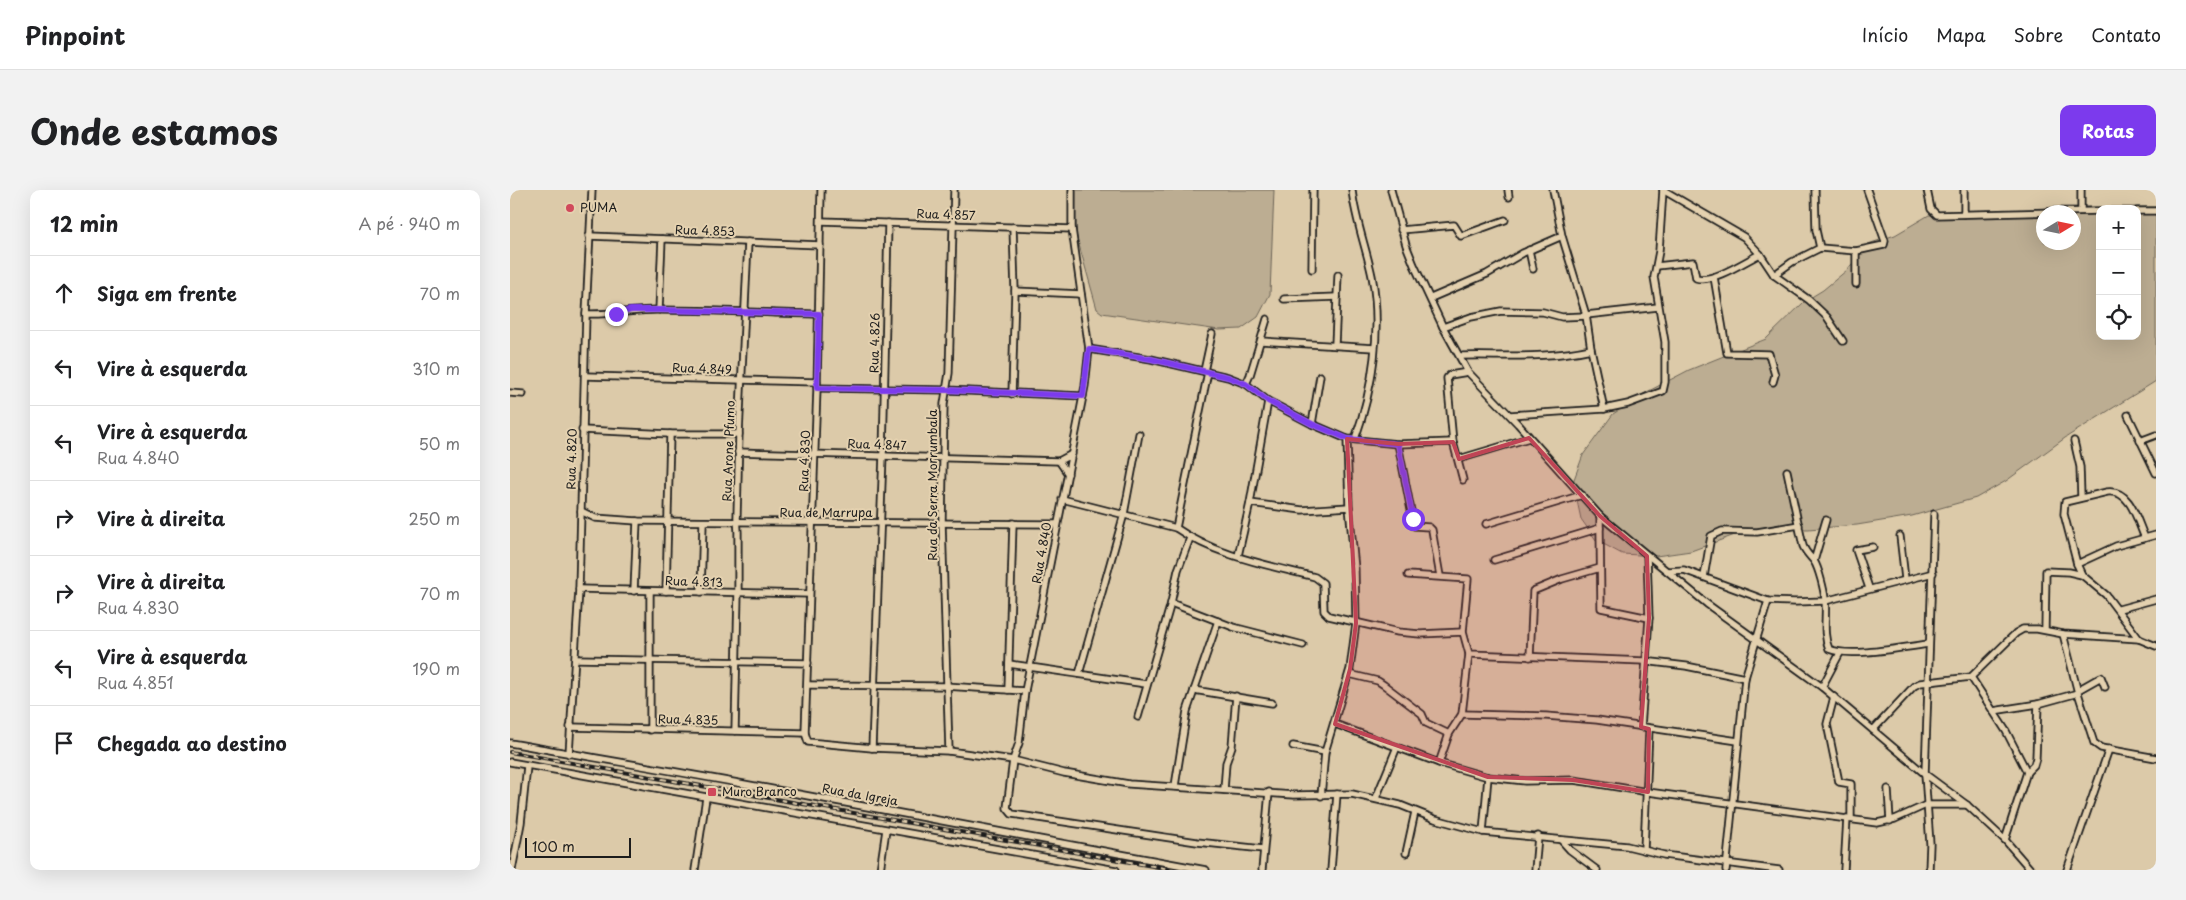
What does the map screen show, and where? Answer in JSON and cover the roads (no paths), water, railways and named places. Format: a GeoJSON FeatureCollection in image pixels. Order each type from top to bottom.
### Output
{"type":"FeatureCollection","features":[{"type":"Feature","properties":{"kind":"street","name":"Rua 4.820"},"geometry":{"type":"LineString","coordinates":[[569,754],[579,589],[582,430],[592,190]]}},
{"type":"Feature","properties":{"kind":"street","name":"Rua 4.830"},"geometry":{"type":"LineString","coordinates":[[806,733],[809,594],[816,453],[821,190]]}},
{"type":"Feature","properties":{"kind":"street","name":"Rua da Serra Morrumbala"},"geometry":{"type":"LineString","coordinates":[[948,751],[945,686],[942,458],[944,404],[949,373],[954,190]]}},
{"type":"Feature","properties":{"kind":"street","name":"Rua 4.840"},"geometry":{"type":"LineString","coordinates":[[1072,190],[1072,229],[1089,349],[1083,396],[1072,454],[1024,691],[1019,743],[1013,760],[1007,808],[1012,814],[1197,842],[1263,849]]}},
{"type":"Feature","properties":{"kind":"street"},"geometry":{"type":"LineString","coordinates":[[1312,270],[1313,190]]}},
{"type":"Feature","properties":{"kind":"street"},"geometry":{"type":"LineString","coordinates":[[1352,190],[1374,287],[1376,304],[1374,348],[1367,396],[1355,439]]}},
{"type":"Feature","properties":{"kind":"street"},"geometry":{"type":"LineString","coordinates":[[1391,190],[1401,230],[1414,265],[1431,298],[1443,328],[1468,372],[1510,415],[1600,516],[1707,604],[1834,697],[1925,774],[1967,805],[2005,840],[2031,870]]}},
{"type":"Feature","properties":{"kind":"street"},"geometry":{"type":"LineString","coordinates":[[1508,190],[1509,197]]}},
{"type":"Feature","properties":{"kind":"street"},"geometry":{"type":"LineString","coordinates":[[1553,190],[1562,236],[1586,316],[1590,349],[1604,410]]}},
{"type":"Feature","properties":{"kind":"street"},"geometry":{"type":"LineString","coordinates":[[1510,415],[1604,410],[1628,404],[1663,391],[1665,382],[1665,342],[1654,277],[1657,266],[1663,190],[1744,237],[1760,254],[1774,275],[1809,300],[1827,317],[1843,340]]}},
{"type":"Feature","properties":{"kind":"street"},"geometry":{"type":"LineString","coordinates":[[1815,190],[1816,230],[1820,248]]}},
{"type":"Feature","properties":{"kind":"street"},"geometry":{"type":"LineString","coordinates":[[1774,275],[1792,262],[1820,248],[1856,251],[1880,247],[1885,243],[1868,190]]}},
{"type":"Feature","properties":{"kind":"street"},"geometry":{"type":"LineString","coordinates":[[1927,190],[1932,212],[1937,214],[2036,212]]}},
{"type":"Feature","properties":{"kind":"street"},"geometry":{"type":"LineString","coordinates":[[1964,190],[1964,214]]}},
{"type":"Feature","properties":{"kind":"street"},"geometry":{"type":"LineString","coordinates":[[2081,190],[2081,205]]}},
{"type":"Feature","properties":{"kind":"street"},"geometry":{"type":"LineString","coordinates":[[2081,211],[2096,211]]}},
{"type":"Feature","properties":{"kind":"street"},"geometry":{"type":"LineString","coordinates":[[2141,211],[2156,211]]}},
{"type":"Feature","properties":{"kind":"street"},"geometry":{"type":"LineString","coordinates":[[1401,230],[1454,225],[1461,236],[1505,220]]}},
{"type":"Feature","properties":{"kind":"street","name":"Rua 4.857"},"geometry":{"type":"LineString","coordinates":[[821,221],[1072,229]]}},
{"type":"Feature","properties":{"kind":"street","name":"Rua 4.826"},"geometry":{"type":"LineString","coordinates":[[872,748],[883,455],[888,223]]}},
{"type":"Feature","properties":{"kind":"street"},"geometry":{"type":"LineString","coordinates":[[1012,394],[1015,291],[1014,227]]}},
{"type":"Feature","properties":{"kind":"street","name":"Rua 4.853"},"geometry":{"type":"LineString","coordinates":[[589,236],[820,245]]}},
{"type":"Feature","properties":{"kind":"street"},"geometry":{"type":"LineString","coordinates":[[1431,298],[1487,274],[1529,250],[1562,236]]}},
{"type":"Feature","properties":{"kind":"street"},"geometry":{"type":"LineString","coordinates":[[660,310],[662,239]]}},
{"type":"Feature","properties":{"kind":"street","name":"Rua Arone Pfumo"},"geometry":{"type":"LineString","coordinates":[[735,732],[738,594],[738,434],[748,242]]}},
{"type":"Feature","properties":{"kind":"street"},"geometry":{"type":"LineString","coordinates":[[1529,250],[1533,269]]}},
{"type":"Feature","properties":{"kind":"street"},"geometry":{"type":"LineString","coordinates":[[1856,251],[1856,284]]}},
{"type":"Feature","properties":{"kind":"street"},"geometry":{"type":"LineString","coordinates":[[1657,266],[1693,262],[1696,278],[1714,277],[1760,254]]}},
{"type":"Feature","properties":{"kind":"street"},"geometry":{"type":"LineString","coordinates":[[1335,345],[1338,275]]}},
{"type":"Feature","properties":{"kind":"street"},"geometry":{"type":"LineString","coordinates":[[1714,277],[1727,353],[1769,354],[1775,375],[1773,382]]}},
{"type":"Feature","properties":{"kind":"street"},"geometry":{"type":"LineString","coordinates":[[1015,291],[1081,294]]}},
{"type":"Feature","properties":{"kind":"street"},"geometry":{"type":"LineString","coordinates":[[1284,299],[1337,298]]}},
{"type":"Feature","properties":{"kind":"street"},"geometry":{"type":"LineString","coordinates":[[1443,328],[1471,317],[1501,311],[1543,312],[1562,317],[1658,307]]}},
{"type":"Feature","properties":{"kind":"street"},"geometry":{"type":"LineString","coordinates":[[586,314],[609,315],[631,310],[819,314]]}},
{"type":"Feature","properties":{"kind":"street"},"geometry":{"type":"LineString","coordinates":[[1246,384],[1266,319]]}},
{"type":"Feature","properties":{"kind":"street"},"geometry":{"type":"LineString","coordinates":[[1176,528],[1212,334]]}},
{"type":"Feature","properties":{"kind":"street"},"geometry":{"type":"LineString","coordinates":[[1260,341],[1374,348]]}},
{"type":"Feature","properties":{"kind":"street"},"geometry":{"type":"LineString","coordinates":[[1089,349],[1151,359],[1228,377],[1246,384],[1268,401],[1312,424],[1348,439],[1398,444],[1453,442]]}},
{"type":"Feature","properties":{"kind":"street"},"geometry":{"type":"LineString","coordinates":[[1460,356],[1546,356],[1590,349]]}},
{"type":"Feature","properties":{"kind":"street"},"geometry":{"type":"LineString","coordinates":[[1463,480],[1453,442],[1447,378],[1450,375],[1468,372]]}},
{"type":"Feature","properties":{"kind":"street","name":"Rua 4.849"},"geometry":{"type":"LineString","coordinates":[[585,376],[741,380],[884,389],[1083,396]]}},
{"type":"Feature","properties":{"kind":"street"},"geometry":{"type":"LineString","coordinates":[[1312,424],[1320,376]]}},
{"type":"Feature","properties":{"kind":"street"},"geometry":{"type":"LineString","coordinates":[[510,393],[524,394]]}},
{"type":"Feature","properties":{"kind":"street"},"geometry":{"type":"LineString","coordinates":[[1238,556],[1250,503],[1268,401]]}},
{"type":"Feature","properties":{"kind":"street"},"geometry":{"type":"LineString","coordinates":[[2128,415],[2156,473]]}},
{"type":"Feature","properties":{"kind":"street"},"geometry":{"type":"LineString","coordinates":[[582,430],[670,434],[738,434]]}},
{"type":"Feature","properties":{"kind":"street"},"geometry":{"type":"LineString","coordinates":[[666,591],[670,434]]}},
{"type":"Feature","properties":{"kind":"street"},"geometry":{"type":"LineString","coordinates":[[1079,674],[1124,514],[1139,434]]}},
{"type":"Feature","properties":{"kind":"street"},"geometry":{"type":"LineString","coordinates":[[2140,441],[2156,435]]}},
{"type":"Feature","properties":{"kind":"street"},"geometry":{"type":"LineString","coordinates":[[1459,459],[1529,438]]}},
{"type":"Feature","properties":{"kind":"street"},"geometry":{"type":"LineString","coordinates":[[1321,796],[1325,752],[1349,674],[1356,623],[1355,569],[1349,508],[1348,439]]}},
{"type":"Feature","properties":{"kind":"street"},"geometry":{"type":"LineString","coordinates":[[2074,441],[2080,467],[2081,497]]}},
{"type":"Feature","properties":{"kind":"street"},"geometry":{"type":"LineString","coordinates":[[1398,444],[1414,526],[1429,527],[1432,530],[1440,576]]}},
{"type":"Feature","properties":{"kind":"street","name":"Rua 4.847"},"geometry":{"type":"LineString","coordinates":[[738,452],[1059,461],[1072,454]]}},
{"type":"Feature","properties":{"kind":"street"},"geometry":{"type":"LineString","coordinates":[[1059,461],[1068,474]]}},
{"type":"Feature","properties":{"kind":"street"},"geometry":{"type":"LineString","coordinates":[[1787,471],[1806,553],[1814,561],[1825,601],[1827,645],[1829,649],[1840,653],[1862,652],[1929,644]]}},
{"type":"Feature","properties":{"kind":"street"},"geometry":{"type":"LineString","coordinates":[[2139,639],[2106,595],[2082,575],[2077,564],[2064,507],[2065,502],[2081,497],[2114,492],[2125,497],[2145,538]]}},
{"type":"Feature","properties":{"kind":"street"},"geometry":{"type":"LineString","coordinates":[[1486,524],[1582,495]]}},
{"type":"Feature","properties":{"kind":"street"},"geometry":{"type":"LineString","coordinates":[[1062,499],[1176,528],[1190,538],[1238,556],[1320,580],[1324,588],[1323,607],[1329,616],[1356,623],[1420,634],[1463,632]]}},
{"type":"Feature","properties":{"kind":"street"},"geometry":{"type":"LineString","coordinates":[[1250,503],[1302,510],[1349,508]]}},
{"type":"Feature","properties":{"kind":"street"},"geometry":{"type":"LineString","coordinates":[[581,511],[595,518]]}},
{"type":"Feature","properties":{"kind":"street"},"geometry":{"type":"LineString","coordinates":[[1929,870],[1930,844],[1925,774],[1934,514]]}},
{"type":"Feature","properties":{"kind":"street"},"geometry":{"type":"LineString","coordinates":[[1600,516],[1601,608],[1649,618]]}},
{"type":"Feature","properties":{"kind":"street"},"geometry":{"type":"LineString","coordinates":[[581,524],[595,518]]}},
{"type":"Feature","properties":{"kind":"street","name":"Rua de Marrupa"},"geometry":{"type":"LineString","coordinates":[[595,518],[637,522],[738,524],[1057,524]]}},
{"type":"Feature","properties":{"kind":"street"},"geometry":{"type":"LineString","coordinates":[[1814,561],[1826,520]]}},
{"type":"Feature","properties":{"kind":"street"},"geometry":{"type":"LineString","coordinates":[[634,591],[637,522]]}},
{"type":"Feature","properties":{"kind":"street"},"geometry":{"type":"LineString","coordinates":[[701,592],[703,523]]}},
{"type":"Feature","properties":{"kind":"street"},"geometry":{"type":"LineString","coordinates":[[1008,690],[1013,523]]}},
{"type":"Feature","properties":{"kind":"street"},"geometry":{"type":"LineString","coordinates":[[1704,577],[1711,536],[1717,532],[1757,532],[1799,525]]}},
{"type":"Feature","properties":{"kind":"street"},"geometry":{"type":"LineString","coordinates":[[1494,560],[1600,528]]}},
{"type":"Feature","properties":{"kind":"street"},"geometry":{"type":"LineString","coordinates":[[2077,564],[2116,546],[2156,535]]}},
{"type":"Feature","properties":{"kind":"street"},"geometry":{"type":"LineString","coordinates":[[1900,536],[1905,579]]}},
{"type":"Feature","properties":{"kind":"street"},"geometry":{"type":"LineString","coordinates":[[1138,717],[1171,603],[1178,570],[1190,538]]}},
{"type":"Feature","properties":{"kind":"street"},"geometry":{"type":"LineString","coordinates":[[1869,588],[1856,550],[1873,547]]}},
{"type":"Feature","properties":{"kind":"street"},"geometry":{"type":"LineString","coordinates":[[1641,726],[1644,661],[1649,618],[1647,556]]}},
{"type":"Feature","properties":{"kind":"street"},"geometry":{"type":"LineString","coordinates":[[1530,657],[1533,591],[1600,568]]}},
{"type":"Feature","properties":{"kind":"street"},"geometry":{"type":"LineString","coordinates":[[1668,571],[1678,569],[1768,600],[1825,601],[1933,572]]}},
{"type":"Feature","properties":{"kind":"street"},"geometry":{"type":"LineString","coordinates":[[2045,630],[2046,571],[2082,575]]}},
{"type":"Feature","properties":{"kind":"street"},"geometry":{"type":"LineString","coordinates":[[1408,575],[1468,579],[1463,632],[1468,654],[1462,714],[1449,734],[1440,763]]}},
{"type":"Feature","properties":{"kind":"street","name":"Rua 4.813"},"geometry":{"type":"LineString","coordinates":[[579,589],[738,594],[809,594]]}},
{"type":"Feature","properties":{"kind":"street"},"geometry":{"type":"LineString","coordinates":[[650,591],[650,730]]}},
{"type":"Feature","properties":{"kind":"street"},"geometry":{"type":"LineString","coordinates":[[2118,609],[2156,599]]}},
{"type":"Feature","properties":{"kind":"street"},"geometry":{"type":"LineString","coordinates":[[1726,870],[1745,678],[1768,600]]}},
{"type":"Feature","properties":{"kind":"street"},"geometry":{"type":"LineString","coordinates":[[1171,603],[1233,627],[1303,646]]}},
{"type":"Feature","properties":{"kind":"street"},"geometry":{"type":"LineString","coordinates":[[1175,786],[1187,711],[1218,621]]}},
{"type":"Feature","properties":{"kind":"street"},"geometry":{"type":"LineString","coordinates":[[1872,730],[1907,690],[1920,683],[1971,677],[2016,633],[2023,630],[2045,630],[2063,634],[2139,639],[2156,646]]}},
{"type":"Feature","properties":{"kind":"street"},"geometry":{"type":"LineString","coordinates":[[2063,634],[2092,740],[2097,746],[2156,758]]}},
{"type":"Feature","properties":{"kind":"street"},"geometry":{"type":"LineString","coordinates":[[1822,688],[1840,653]]}},
{"type":"Feature","properties":{"kind":"street"},"geometry":{"type":"LineString","coordinates":[[1468,654],[1644,661],[1686,666],[1745,678]]}},
{"type":"Feature","properties":{"kind":"street"},"geometry":{"type":"LineString","coordinates":[[576,659],[808,663]]}},
{"type":"Feature","properties":{"kind":"street"},"geometry":{"type":"LineString","coordinates":[[1009,664],[1146,684]]}},
{"type":"Feature","properties":{"kind":"street"},"geometry":{"type":"LineString","coordinates":[[1349,674],[1384,684],[1422,714],[1426,723],[1449,734]]}},
{"type":"Feature","properties":{"kind":"street"},"geometry":{"type":"LineString","coordinates":[[1971,677],[2006,731],[2027,772]]}},
{"type":"Feature","properties":{"kind":"street"},"geometry":{"type":"LineString","coordinates":[[1993,711],[2038,704],[2078,691],[2101,677],[2106,687]]}},
{"type":"Feature","properties":{"kind":"street"},"geometry":{"type":"LineString","coordinates":[[808,684],[945,686],[1024,691]]}},
{"type":"Feature","properties":{"kind":"street"},"geometry":{"type":"LineString","coordinates":[[1194,690],[1272,703]]}},
{"type":"Feature","properties":{"kind":"street"},"geometry":{"type":"LineString","coordinates":[[1224,790],[1226,763],[1232,746],[1236,696]]}},
{"type":"Feature","properties":{"kind":"street"},"geometry":{"type":"LineString","coordinates":[[1834,697],[1826,724],[1839,782],[1852,784],[1844,870]]}},
{"type":"Feature","properties":{"kind":"street"},"geometry":{"type":"LineString","coordinates":[[2005,840],[2027,772],[2034,765],[2036,758],[2038,704]]}},
{"type":"Feature","properties":{"kind":"street"},"geometry":{"type":"LineString","coordinates":[[1462,714],[1546,716],[1620,722],[1738,741]]}},
{"type":"Feature","properties":{"kind":"street"},"geometry":{"type":"LineString","coordinates":[[1335,724],[1440,763],[1488,777],[1525,781],[1573,780],[1876,823],[1890,821],[1926,805],[1967,805]]}},
{"type":"Feature","properties":{"kind":"street","name":"Rua 4.835"},"geometry":{"type":"LineString","coordinates":[[570,727],[806,733]]}},
{"type":"Feature","properties":{"kind":"street"},"geometry":{"type":"LineString","coordinates":[[1644,850],[1648,792],[1649,728]]}},
{"type":"Feature","properties":{"kind":"street"},"geometry":{"type":"LineString","coordinates":[[806,733],[806,739],[814,744],[948,751],[1013,760],[1110,782],[1321,796],[1352,794],[1376,798],[1400,805],[1415,812],[1483,832],[1627,846],[1779,870]]}},
{"type":"Feature","properties":{"kind":"street","name":"Rua da Igreja"},"geometry":{"type":"LineString","coordinates":[[510,743],[780,791],[1027,839],[1106,850],[1206,870]]}},
{"type":"Feature","properties":{"kind":"street"},"geometry":{"type":"LineString","coordinates":[[1293,746],[1325,752]]}},
{"type":"Feature","properties":{"kind":"street"},"geometry":{"type":"LineString","coordinates":[[1376,798],[1397,747]]}},
{"type":"Feature","properties":{"kind":"street"},"geometry":{"type":"LineString","coordinates":[[2067,870],[2109,749]]}},
{"type":"Feature","properties":{"kind":"street"},"geometry":{"type":"LineString","coordinates":[[510,762],[1116,870]]}},
{"type":"Feature","properties":{"kind":"street"},"geometry":{"type":"LineString","coordinates":[[512,870],[521,823],[527,766]]}},
{"type":"Feature","properties":{"kind":"street"},"geometry":{"type":"LineString","coordinates":[[1483,832],[1488,777]]}},
{"type":"Feature","properties":{"kind":"street"},"geometry":{"type":"LineString","coordinates":[[1888,789],[1890,821]]}},
{"type":"Feature","properties":{"kind":"street"},"geometry":{"type":"LineString","coordinates":[[1262,870],[1269,792]]}},
{"type":"Feature","properties":{"kind":"street"},"geometry":{"type":"LineString","coordinates":[[1331,870],[1337,794]]}},
{"type":"Feature","properties":{"kind":"street"},"geometry":{"type":"LineString","coordinates":[[695,870],[706,798]]}},
{"type":"Feature","properties":{"kind":"street"},"geometry":{"type":"LineString","coordinates":[[1406,853],[1415,812]]}},
{"type":"Feature","properties":{"kind":"street"},"geometry":{"type":"LineString","coordinates":[[880,870],[886,830]]}},
{"type":"Feature","properties":{"kind":"street"},"geometry":{"type":"LineString","coordinates":[[1535,870],[1538,836]]}},
{"type":"Feature","properties":{"kind":"street"},"geometry":{"type":"LineString","coordinates":[[1561,840],[1577,856],[1597,870]]}},
{"type":"Feature","properties":{"kind":"railway"},"geometry":{"type":"LineString","coordinates":[[510,752],[1175,870]]}},
{"type":"Feature","properties":{"kind":"place","name":"PUMA"},"geometry":{"type":"Point","coordinates":[570,208]}},
{"type":"Feature","properties":{"kind":"place","name":"Muro Branco"},"geometry":{"type":"Point","coordinates":[712,792]}}]}
